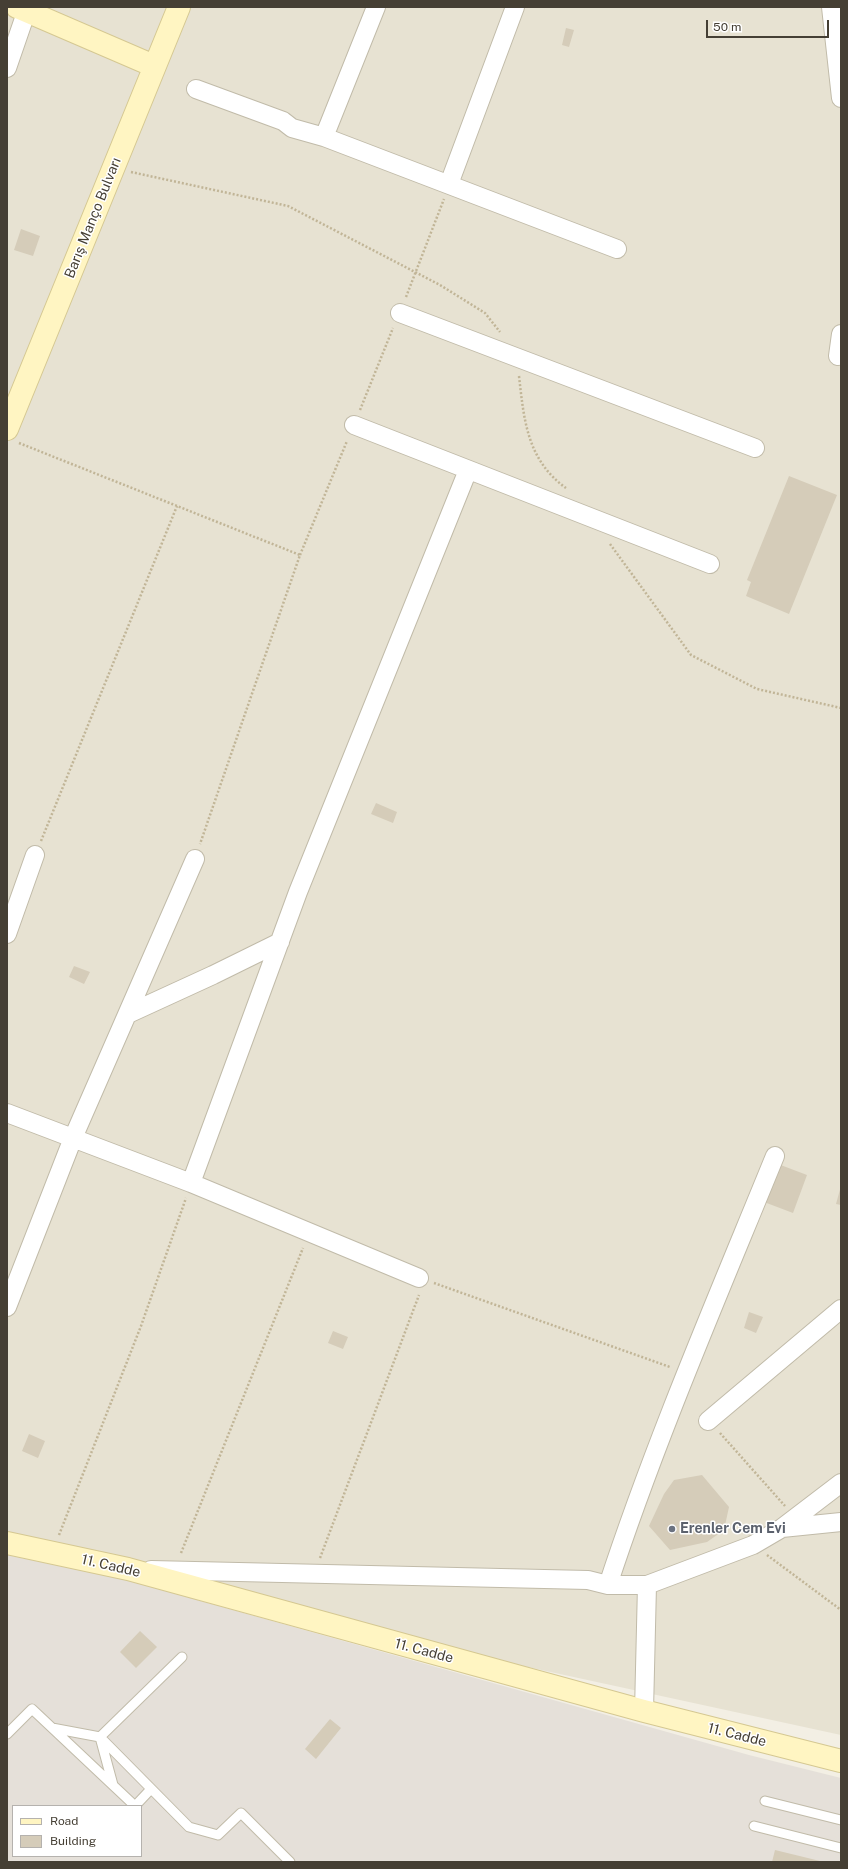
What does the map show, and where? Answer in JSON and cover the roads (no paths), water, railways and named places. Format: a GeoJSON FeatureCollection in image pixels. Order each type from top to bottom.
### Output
{"type":"FeatureCollection","features":[{"type":"Feature","properties":{"kind":"street","name":"Barış Manço Bulvarı"},"geometry":{"type":"LineString","coordinates":[[10,423],[179,7]]}},
{"type":"Feature","properties":{"kind":"street"},"geometry":{"type":"LineString","coordinates":[[324,137],[376,7]]}},
{"type":"Feature","properties":{"kind":"street"},"geometry":{"type":"LineString","coordinates":[[450,184],[515,7]]}},
{"type":"Feature","properties":{"kind":"street"},"geometry":{"type":"LineString","coordinates":[[831,7],[838,46],[841,98]]}},
{"type":"Feature","properties":{"kind":"street"},"geometry":{"type":"LineString","coordinates":[[7,68],[24,8],[154,66]]}},
{"type":"Feature","properties":{"kind":"street"},"geometry":{"type":"LineString","coordinates":[[196,89],[283,121],[292,128],[324,137],[617,249]]}},
{"type":"Feature","properties":{"kind":"street"},"geometry":{"type":"LineString","coordinates":[[400,313],[755,448]]}},
{"type":"Feature","properties":{"kind":"street"},"geometry":{"type":"LineString","coordinates":[[838,356],[841,334]]}},
{"type":"Feature","properties":{"kind":"street"},"geometry":{"type":"LineString","coordinates":[[354,425],[710,564]]}},
{"type":"Feature","properties":{"kind":"street"},"geometry":{"type":"LineString","coordinates":[[191,1183],[304,877],[468,470]]}},
{"type":"Feature","properties":{"kind":"street"},"geometry":{"type":"LineString","coordinates":[[7,934],[35,855]]}},
{"type":"Feature","properties":{"kind":"street"},"geometry":{"type":"LineString","coordinates":[[7,1307],[73,1138],[195,859]]}},
{"type":"Feature","properties":{"kind":"street"},"geometry":{"type":"LineString","coordinates":[[128,1014],[280,942]]}},
{"type":"Feature","properties":{"kind":"street"},"geometry":{"type":"LineString","coordinates":[[7,1113],[191,1183],[422,1279]]}},
{"type":"Feature","properties":{"kind":"street"},"geometry":{"type":"LineString","coordinates":[[608,1585],[630,1520],[686,1373],[775,1156]]}},
{"type":"Feature","properties":{"kind":"street"},"geometry":{"type":"LineString","coordinates":[[708,1420],[841,1308]]}},
{"type":"Feature","properties":{"kind":"street"},"geometry":{"type":"LineString","coordinates":[[128,1570],[588,1580],[608,1585],[647,1585],[753,1545],[789,1523],[841,1483]]}},
{"type":"Feature","properties":{"kind":"street"},"geometry":{"type":"LineString","coordinates":[[789,1523],[841,1522]]}},
{"type":"Feature","properties":{"kind":"street","name":"11. Cadde"},"geometry":{"type":"LineString","coordinates":[[7,1543],[128,1570],[644,1712],[841,1761]]}},
{"type":"Feature","properties":{"kind":"street"},"geometry":{"type":"LineString","coordinates":[[644,1712],[647,1585]]}},
{"type":"Feature","properties":{"kind":"lane"},"geometry":{"type":"LineString","coordinates":[[100,1737],[182,1657]]}},
{"type":"Feature","properties":{"kind":"lane"},"geometry":{"type":"LineString","coordinates":[[7,1734],[32,1710],[134,1805]]}},
{"type":"Feature","properties":{"kind":"lane"},"geometry":{"type":"LineString","coordinates":[[52,1728],[100,1737],[189,1827],[218,1835],[241,1814],[290,1862]]}},
{"type":"Feature","properties":{"kind":"lane"},"geometry":{"type":"LineString","coordinates":[[100,1737],[114,1786]]}},
{"type":"Feature","properties":{"kind":"lane"},"geometry":{"type":"LineString","coordinates":[[136,1805],[151,1789]]}},
{"type":"Feature","properties":{"kind":"lane"},"geometry":{"type":"LineString","coordinates":[[765,1801],[841,1820]]}},
{"type":"Feature","properties":{"kind":"lane"},"geometry":{"type":"LineString","coordinates":[[754,1826],[841,1848]]}},
{"type":"Feature","properties":{"kind":"place","name":"Erenler Cem Evi"},"geometry":{"type":"Point","coordinates":[672,1529]}}]}
